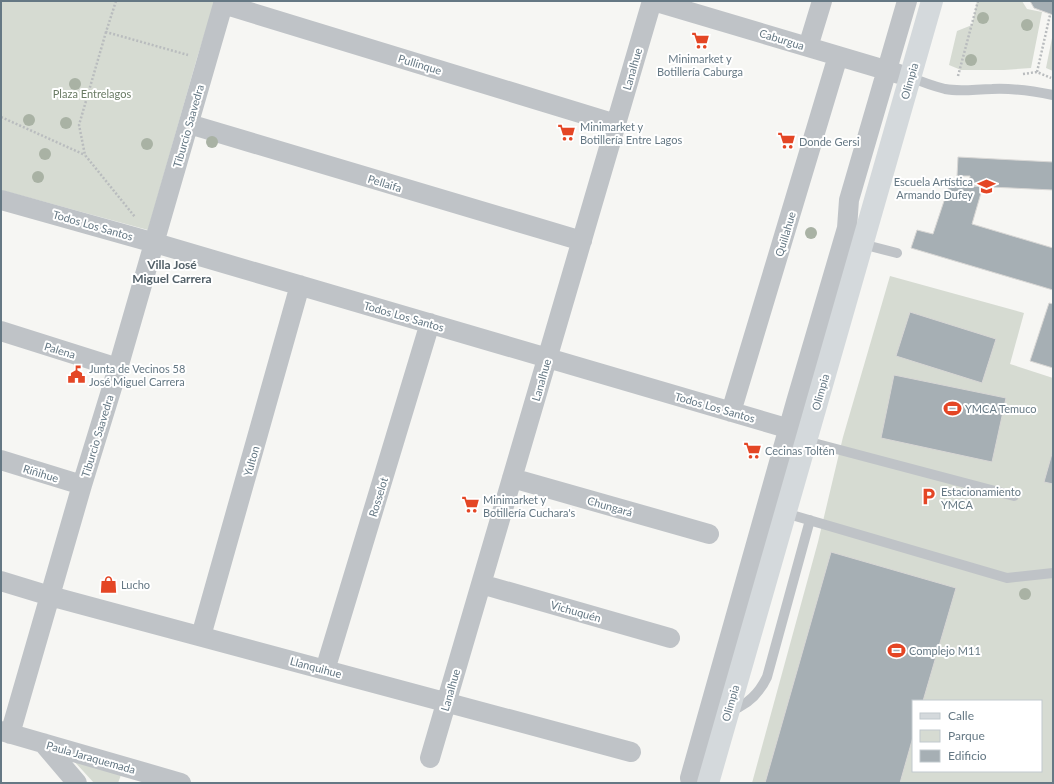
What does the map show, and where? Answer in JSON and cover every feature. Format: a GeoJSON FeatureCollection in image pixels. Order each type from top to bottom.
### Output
{"type":"FeatureCollection","features":[{"type":"Feature","properties":{"kind":"street","name":"Caburgua"},"geometry":{"type":"LineString","coordinates":[[653,1],[910,77]]}},
{"type":"Feature","properties":{"kind":"street","name":"Lanalhue"},"geometry":{"type":"LineString","coordinates":[[430,758],[653,1]]}},
{"type":"Feature","properties":{"kind":"street"},"geometry":{"type":"LineString","coordinates":[[808,47],[822,1]]}},
{"type":"Feature","properties":{"kind":"street","name":"Olimpia"},"geometry":{"type":"LineString","coordinates":[[708,783],[785,513],[800,435],[847,228],[848,200],[907,1]]}},
{"type":"Feature","properties":{"kind":"street","name":"Olimpia"},"geometry":{"type":"LineString","coordinates":[[691,783],[690,778],[862,244],[932,1]]}},
{"type":"Feature","properties":{"kind":"street","name":"Pullinque"},"geometry":{"type":"LineString","coordinates":[[224,3],[616,124]]}},
{"type":"Feature","properties":{"kind":"street","name":"Tiburcio Saavedra"},"geometry":{"type":"LineString","coordinates":[[6,732],[50,596],[155,243],[224,3]]}},
{"type":"Feature","properties":{"kind":"street","name":"Quillahue"},"geometry":{"type":"LineString","coordinates":[[731,412],[838,56]]}},
{"type":"Feature","properties":{"kind":"street","name":"Pellaifa"},"geometry":{"type":"LineString","coordinates":[[189,124],[582,241]]}},
{"type":"Feature","properties":{"kind":"street","name":"Todos Los Santos"},"geometry":{"type":"LineString","coordinates":[[1,200],[430,323],[731,412],[800,435]]}},
{"type":"Feature","properties":{"kind":"street","name":"Yulton"},"geometry":{"type":"LineString","coordinates":[[201,636],[300,285]]}},
{"type":"Feature","properties":{"kind":"street","name":"Rosselot"},"geometry":{"type":"LineString","coordinates":[[325,670],[430,323]]}},
{"type":"Feature","properties":{"kind":"street","name":"Palena"},"geometry":{"type":"LineString","coordinates":[[1,331],[118,368]]}},
{"type":"Feature","properties":{"kind":"street","name":"Riñihue"},"geometry":{"type":"LineString","coordinates":[[1,460],[82,485]]}},
{"type":"Feature","properties":{"kind":"street","name":"Chungará"},"geometry":{"type":"LineString","coordinates":[[512,478],[709,534]]}},
{"type":"Feature","properties":{"kind":"street","name":"Llanquihue"},"geometry":{"type":"LineString","coordinates":[[1,581],[50,596],[631,752]]}},
{"type":"Feature","properties":{"kind":"street","name":"Vichuquén"},"geometry":{"type":"LineString","coordinates":[[481,584],[670,638]]}},
{"type":"Feature","properties":{"kind":"street","name":"Paula Jaraquemada"},"geometry":{"type":"LineString","coordinates":[[6,732],[43,743],[140,777],[182,783]]}},
{"type":"Feature","properties":{"kind":"street"},"geometry":{"type":"LineString","coordinates":[[43,743],[77,783]]}},
{"type":"Feature","properties":{"kind":"lane"},"geometry":{"type":"LineString","coordinates":[[910,77],[946,89],[965,91],[1016,89],[1053,95]]}},
{"type":"Feature","properties":{"kind":"lane"},"geometry":{"type":"LineString","coordinates":[[862,244],[897,253]]}},
{"type":"Feature","properties":{"kind":"lane"},"geometry":{"type":"LineString","coordinates":[[800,435],[1014,496]]}},
{"type":"Feature","properties":{"kind":"lane"},"geometry":{"type":"LineString","coordinates":[[785,513],[1006,578],[1053,573]]}},
{"type":"Feature","properties":{"kind":"lane"},"geometry":{"type":"LineString","coordinates":[[728,712],[746,704],[754,698],[762,688],[767,677],[810,520]]}},
{"type":"Feature","properties":{"kind":"path"},"geometry":{"type":"LineString","coordinates":[[116,1],[79,125],[85,155],[135,218]]}},
{"type":"Feature","properties":{"kind":"path"},"geometry":{"type":"LineString","coordinates":[[958,77],[978,1]]}},
{"type":"Feature","properties":{"kind":"path"},"geometry":{"type":"LineString","coordinates":[[1037,72],[1050,15]]}},
{"type":"Feature","properties":{"kind":"path"},"geometry":{"type":"LineString","coordinates":[[106,32],[207,60]]}},
{"type":"Feature","properties":{"kind":"path"},"geometry":{"type":"LineString","coordinates":[[1,117],[85,155]]}},
{"type":"Feature","properties":{"kind":"green space","name":"Plaza Entrelagos"},"geometry":{"type":"Polygon","coordinates":[[[1,1],[215,1],[197,58],[148,230],[1,190],[1,1]]]}},
{"type":"Feature","properties":{"kind":"green space"},"geometry":{"type":"Polygon","coordinates":[[[977,1],[1022,1],[1027,9],[1042,12],[1031,68],[1004,70],[961,70],[949,65],[957,31],[972,25],[977,1]]]}},
{"type":"Feature","properties":{"kind":"green space"},"geometry":{"type":"Polygon","coordinates":[[[1053,33],[1053,71],[1046,68],[1053,33]]]}},
{"type":"Feature","properties":{"kind":"green space"},"geometry":{"type":"Polygon","coordinates":[[[890,276],[1024,313],[1010,364],[1053,378],[1053,783],[752,783],[818,542],[843,437],[890,276]]]}},
{"type":"Feature","properties":{"kind":"green space"},"geometry":{"type":"Polygon","coordinates":[[[73,760],[121,775],[118,783],[94,783],[73,760]]]}},
{"type":"Feature","properties":{"kind":"building"},"geometry":{"type":"Polygon","coordinates":[[[1030,1],[1053,1],[1053,15],[1034,8],[1030,1]]]}},
{"type":"Feature","properties":{"kind":"building"},"geometry":{"type":"Polygon","coordinates":[[[958,157],[1053,162],[1053,190],[969,186],[970,176],[957,176],[958,157]]]}},
{"type":"Feature","properties":{"kind":"building"},"geometry":{"type":"Polygon","coordinates":[[[950,183],[983,186],[972,224],[1053,248],[1053,290],[911,248],[917,230],[933,234],[950,183]]]}},
{"type":"Feature","properties":{"kind":"building"},"geometry":{"type":"Polygon","coordinates":[[[1049,303],[1053,304],[1053,368],[1030,361],[1049,303]]]}},
{"type":"Feature","properties":{"kind":"building"},"geometry":{"type":"Polygon","coordinates":[[[910,312],[996,339],[982,383],[896,356],[910,312]]]}},
{"type":"Feature","properties":{"kind":"building"},"geometry":{"type":"Polygon","coordinates":[[[894,375],[1006,398],[992,462],[881,438],[894,375]]]}},
{"type":"Feature","properties":{"kind":"building"},"geometry":{"type":"Polygon","coordinates":[[[1053,450],[1053,484],[1044,482],[1053,450]]]}},
{"type":"Feature","properties":{"kind":"building","name":"Complejo M11"},"geometry":{"type":"Polygon","coordinates":[[[831,552],[956,588],[923,700],[912,700],[912,741],[900,783],[765,783],[831,552]]]}},
{"type":"Feature","properties":{"kind":"place","name":"Minimarket y Botillería Caburga"},"geometry":{"type":"Point","coordinates":[700,40]}},
{"type":"Feature","properties":{"kind":"place","name":"Minimarket y Botillería Entre Lagos"},"geometry":{"type":"Point","coordinates":[567,132]}},
{"type":"Feature","properties":{"kind":"place","name":"Donde Gersi"},"geometry":{"type":"Point","coordinates":[786,141]}},
{"type":"Feature","properties":{"kind":"place","name":"Escuela Artística Armando Dufey"},"geometry":{"type":"Point","coordinates":[986,187]}},
{"type":"Feature","properties":{"kind":"place","name":"Junta de Vecinos 58 José Miguel Carrera"},"geometry":{"type":"Point","coordinates":[76,374]}},
{"type":"Feature","properties":{"kind":"place","name":"YMCA Temuco"},"geometry":{"type":"Point","coordinates":[952,408]}},
{"type":"Feature","properties":{"kind":"place","name":"Cecinas Toltén"},"geometry":{"type":"Point","coordinates":[752,450]}},
{"type":"Feature","properties":{"kind":"place","name":"Estacionamiento YMCA"},"geometry":{"type":"Point","coordinates":[928,497]}},
{"type":"Feature","properties":{"kind":"place","name":"Minimarket y Botillería Cuchara's"},"geometry":{"type":"Point","coordinates":[470,505]}},
{"type":"Feature","properties":{"kind":"place","name":"Lucho"},"geometry":{"type":"Point","coordinates":[108,584]}},
{"type":"Feature","properties":{"kind":"place","name":"Complejo M11"},"geometry":{"type":"Point","coordinates":[896,650]}},
{"type":"Feature","properties":{"kind":"district","name":"Villa José Miguel Carrera"},"geometry":{"type":"Point","coordinates":[172,271]}}]}
